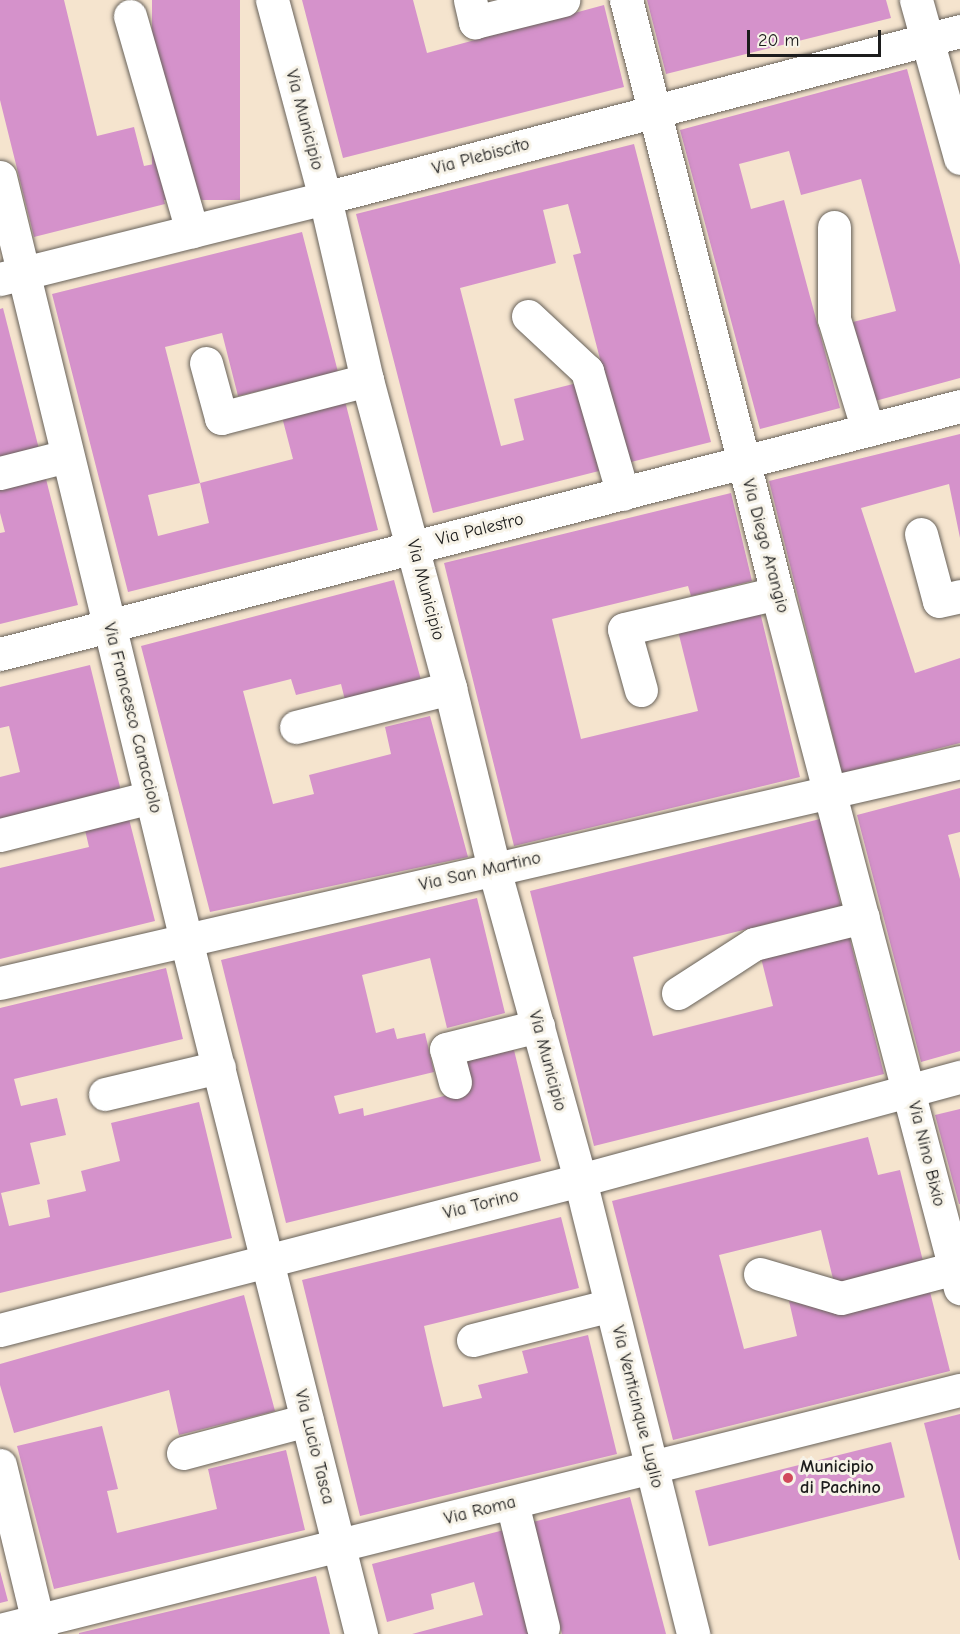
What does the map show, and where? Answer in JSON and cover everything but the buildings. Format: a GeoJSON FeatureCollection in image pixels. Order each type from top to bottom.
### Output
{"type":"FeatureCollection","features":[{"type":"Feature","properties":{"kind":"street","name":"Via Municipio"},"geometry":{"type":"LineString","coordinates":[[272,0],[324,198],[368,380],[414,547],[494,869],[580,1180]]}},
{"type":"Feature","properties":{"kind":"street"},"geometry":{"type":"LineString","coordinates":[[470,0],[476,22],[563,0]]}},
{"type":"Feature","properties":{"kind":"street","name":"Via Diego Arangio"},"geometry":{"type":"LineString","coordinates":[[626,0],[777,593],[910,1090]]}},
{"type":"Feature","properties":{"kind":"street"},"geometry":{"type":"LineString","coordinates":[[916,0],[960,158]]}},
{"type":"Feature","properties":{"kind":"street"},"geometry":{"type":"LineString","coordinates":[[130,16],[192,231]]}},
{"type":"Feature","properties":{"kind":"street","name":"Via Plebiscito"},"geometry":{"type":"LineString","coordinates":[[12,276],[324,198],[960,31]]}},
{"type":"Feature","properties":{"kind":"street","name":"Via Francesco Caracciolo"},"geometry":{"type":"LineString","coordinates":[[0,177],[12,276],[68,456],[266,1260]]}},
{"type":"Feature","properties":{"kind":"street"},"geometry":{"type":"LineString","coordinates":[[834,227],[834,319],[868,430]]}},
{"type":"Feature","properties":{"kind":"street"},"geometry":{"type":"LineString","coordinates":[[528,316],[587,371],[622,494]]}},
{"type":"Feature","properties":{"kind":"street"},"geometry":{"type":"LineString","coordinates":[[206,363],[221,418],[368,380]]}},
{"type":"Feature","properties":{"kind":"street","name":"Via Palestro"},"geometry":{"type":"LineString","coordinates":[[0,654],[960,406]]}},
{"type":"Feature","properties":{"kind":"street"},"geometry":{"type":"LineString","coordinates":[[0,473],[68,456]]}},
{"type":"Feature","properties":{"kind":"street"},"geometry":{"type":"LineString","coordinates":[[921,534],[939,601],[960,596]]}},
{"type":"Feature","properties":{"kind":"street"},"geometry":{"type":"LineString","coordinates":[[641,690],[624,629],[777,593]]}},
{"type":"Feature","properties":{"kind":"street"},"geometry":{"type":"LineString","coordinates":[[296,727],[450,688]]}},
{"type":"Feature","properties":{"kind":"street","name":"Via San Martino"},"geometry":{"type":"LineString","coordinates":[[0,983],[960,762]]}},
{"type":"Feature","properties":{"kind":"street"},"geometry":{"type":"LineString","coordinates":[[0,835],[151,797]]}},
{"type":"Feature","properties":{"kind":"street"},"geometry":{"type":"LineString","coordinates":[[678,993],[754,944],[863,917]]}},
{"type":"Feature","properties":{"kind":"street"},"geometry":{"type":"LineString","coordinates":[[454,1082],[446,1049],[538,1026]]}},
{"type":"Feature","properties":{"kind":"street"},"geometry":{"type":"LineString","coordinates":[[105,1094],[219,1067]]}},
{"type":"Feature","properties":{"kind":"street","name":"Via Torino"},"geometry":{"type":"LineString","coordinates":[[0,1330],[580,1180],[960,1077]]}},
{"type":"Feature","properties":{"kind":"street","name":"Via Nino Bixio"},"geometry":{"type":"LineString","coordinates":[[910,1090],[957,1278]]}},
{"type":"Feature","properties":{"kind":"street","name":"Via Venticinque Luglio"},"geometry":{"type":"LineString","coordinates":[[580,1180],[693,1634]]}},
{"type":"Feature","properties":{"kind":"street","name":"Via Lucio Tasca"},"geometry":{"type":"LineString","coordinates":[[266,1260],[362,1634]]}},
{"type":"Feature","properties":{"kind":"street"},"geometry":{"type":"LineString","coordinates":[[760,1274],[841,1298],[957,1278]]}},
{"type":"Feature","properties":{"kind":"street"},"geometry":{"type":"LineString","coordinates":[[473,1340],[611,1305]]}},
{"type":"Feature","properties":{"kind":"street","name":"Via Roma"},"geometry":{"type":"LineString","coordinates":[[0,1630],[39,1627],[339,1546],[960,1390]]}},
{"type":"Feature","properties":{"kind":"street"},"geometry":{"type":"LineString","coordinates":[[183,1453],[308,1420]]}},
{"type":"Feature","properties":{"kind":"street"},"geometry":{"type":"LineString","coordinates":[[0,1465],[39,1627]]}},
{"type":"Feature","properties":{"kind":"street"},"geometry":{"type":"LineString","coordinates":[[512,1503],[543,1627]]}},
{"type":"Feature","properties":{"kind":"place","name":"Municipio di Pachino"},"geometry":{"type":"Point","coordinates":[788,1478]}}]}
